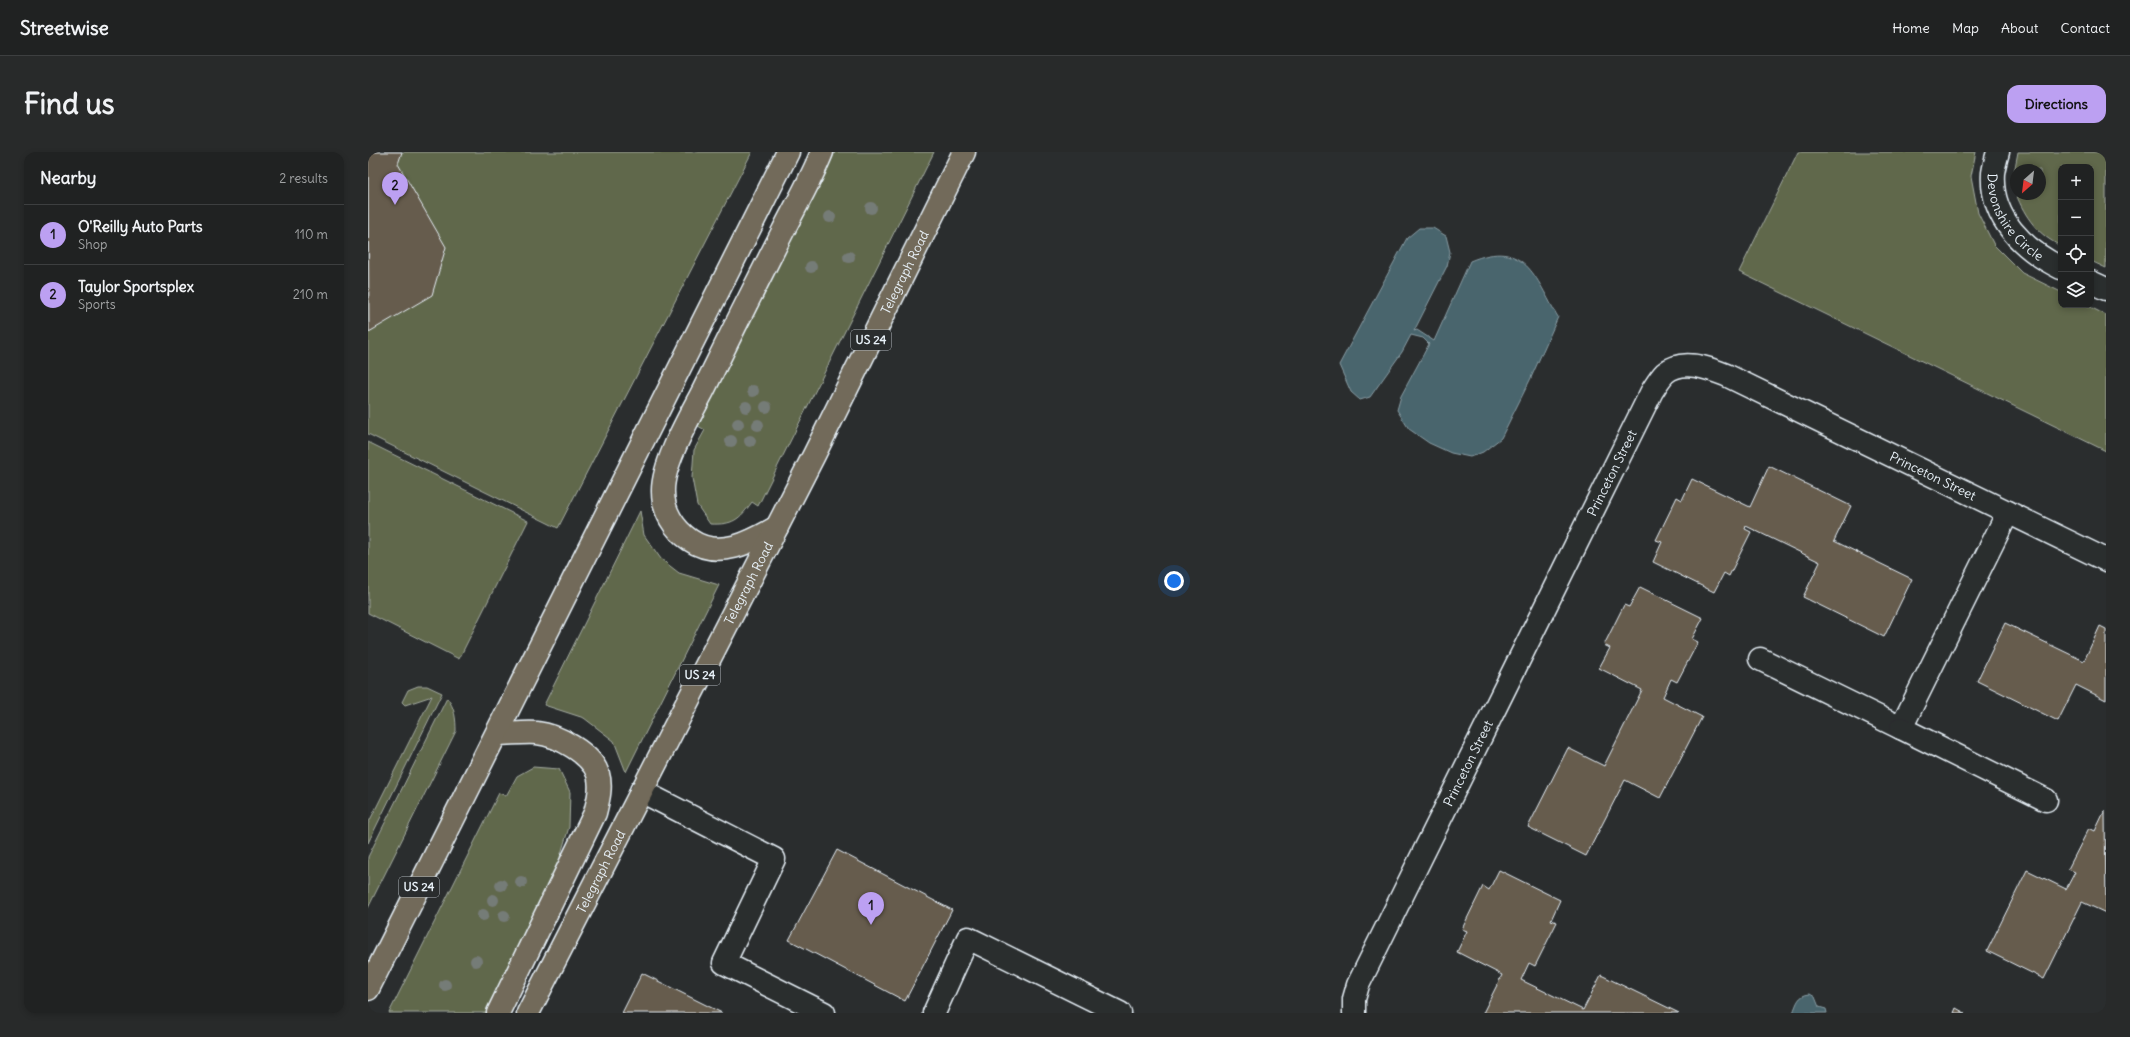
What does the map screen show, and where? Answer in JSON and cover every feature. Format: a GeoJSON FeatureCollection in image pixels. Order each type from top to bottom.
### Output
{"type":"FeatureCollection","features":[{"type":"Feature","properties":{"kind":"main road","name":"US 24"},"geometry":{"type":"LineString","coordinates":[[368,989],[788,152]]}},
{"type":"Feature","properties":{"kind":"main road"},"geometry":{"type":"LineString","coordinates":[[777,527],[754,540],[734,548],[712,549],[695,543],[680,532],[666,512],[663,492],[665,474],[687,421],[822,152]]}},
{"type":"Feature","properties":{"kind":"main road","name":"Telegraph Road"},"geometry":{"type":"LineString","coordinates":[[529,1012],[777,527],[964,152]]}},
{"type":"Feature","properties":{"kind":"main road"},"geometry":{"type":"LineString","coordinates":[[497,734],[537,733],[560,738],[582,753],[598,773],[600,792],[595,813],[498,1013]]}},
{"type":"Feature","properties":{"kind":"street","name":"Devonshire Circle"},"geometry":{"type":"LineString","coordinates":[[1998,152],[1993,174],[1996,195],[2001,213],[2010,230],[2025,247],[2058,266]]}},
{"type":"Feature","properties":{"kind":"street"},"geometry":{"type":"LineString","coordinates":[[2094,283],[2106,289]]}},
{"type":"Feature","properties":{"kind":"street","name":"Princeton Street"},"geometry":{"type":"LineString","coordinates":[[1354,1013],[1354,999],[1358,985],[1652,391],[1666,372],[1681,365],[1704,366],[1726,375],[2106,560]]}},
{"type":"Feature","properties":{"kind":"street"},"geometry":{"type":"LineString","coordinates":[[1901,728],[2008,512]]}},
{"type":"Feature","properties":{"kind":"street"},"geometry":{"type":"LineString","coordinates":[[1760,659],[2046,800]]}},
{"type":"Feature","properties":{"kind":"street"},"geometry":{"type":"LineString","coordinates":[[641,791],[774,859],[724,963],[824,1013]]}},
{"type":"Feature","properties":{"kind":"street"},"geometry":{"type":"LineString","coordinates":[[934,1013],[968,938],[1120,1013]]}},
{"type":"Feature","properties":{"kind":"green space"},"geometry":{"type":"Polygon","coordinates":[[[368,152],[752,152],[558,528],[368,434],[368,152]]]}},
{"type":"Feature","properties":{"kind":"green space"},"geometry":{"type":"Polygon","coordinates":[[[835,152],[934,152],[758,506],[752,502],[735,520],[724,524],[710,524],[697,505],[692,478],[694,450],[705,430],[698,426],[835,152]]]}},
{"type":"Feature","properties":{"kind":"green space"},"geometry":{"type":"Polygon","coordinates":[[[1798,152],[1976,152],[1971,176],[1978,213],[1994,245],[2022,273],[2058,291],[2058,308],[2092,308],[2106,315],[2106,451],[1739,272],[1798,152]]]}},
{"type":"Feature","properties":{"kind":"green space"},"geometry":{"type":"Polygon","coordinates":[[[2018,152],[2106,152],[2106,268],[2094,262],[2094,164],[2058,164],[2058,244],[2039,231],[2028,218],[2019,200],[2046,200],[2046,164],[2016,164],[2018,152]]]}},
{"type":"Feature","properties":{"kind":"green space"},"geometry":{"type":"Polygon","coordinates":[[[368,442],[528,521],[459,659],[368,613],[368,442]]]}},
{"type":"Feature","properties":{"kind":"green space"},"geometry":{"type":"Polygon","coordinates":[[[640,511],[644,535],[661,559],[679,573],[719,585],[626,772],[614,741],[584,718],[544,705],[640,511]]]}},
{"type":"Feature","properties":{"kind":"green space"},"geometry":{"type":"Polygon","coordinates":[[[418,686],[427,686],[442,693],[368,843],[368,824],[432,696],[405,705],[402,702],[408,690],[418,686]]]}},
{"type":"Feature","properties":{"kind":"green space"},"geometry":{"type":"Polygon","coordinates":[[[447,698],[452,706],[456,722],[456,731],[368,908],[368,857],[447,698]]]}},
{"type":"Feature","properties":{"kind":"green space"},"geometry":{"type":"Polygon","coordinates":[[[533,767],[559,769],[570,792],[569,827],[560,857],[565,859],[489,1013],[389,1013],[499,793],[506,796],[517,776],[533,767]]]}},
{"type":"Feature","properties":{"kind":"water"},"geometry":{"type":"Polygon","coordinates":[[[1419,228],[1433,228],[1446,236],[1450,252],[1447,266],[1414,331],[1417,330],[1434,341],[1470,261],[1489,255],[1504,254],[1516,258],[1526,265],[1535,276],[1558,317],[1530,380],[1501,438],[1483,452],[1470,457],[1451,453],[1429,443],[1409,429],[1397,410],[1401,396],[1429,344],[1423,338],[1411,335],[1402,352],[1370,397],[1360,400],[1351,392],[1339,365],[1407,238],[1419,228]]]}},
{"type":"Feature","properties":{"kind":"water"},"geometry":{"type":"Polygon","coordinates":[[[1810,994],[1815,997],[1819,1007],[1826,1009],[1827,1013],[1793,1013],[1800,998],[1810,994]]]}},
{"type":"Feature","properties":{"kind":"building"},"geometry":{"type":"Polygon","coordinates":[[[368,152],[402,152],[398,164],[446,247],[432,295],[369,332],[368,152]]]}},
{"type":"Feature","properties":{"kind":"building"},"geometry":{"type":"Polygon","coordinates":[[[1769,466],[1851,506],[1834,541],[1912,579],[1884,637],[1803,597],[1820,562],[1746,526],[1745,529],[1751,532],[1729,576],[1724,573],[1714,592],[1653,562],[1662,542],[1656,540],[1677,497],[1682,500],[1692,479],[1750,507],[1769,466]]]}},
{"type":"Feature","properties":{"kind":"building"},"geometry":{"type":"Polygon","coordinates":[[[1640,587],[1703,618],[1692,639],[1698,642],[1677,682],[1671,679],[1663,697],[1702,717],[1660,798],[1625,780],[1586,856],[1528,827],[1568,748],[1604,766],[1642,690],[1599,668],[1610,648],[1604,645],[1624,605],[1629,607],[1640,587]]]}},
{"type":"Feature","properties":{"kind":"building"},"geometry":{"type":"Polygon","coordinates":[[[2005,623],[2084,661],[2100,626],[2106,629],[2106,700],[2076,685],[2058,721],[1977,681],[2005,623]]]}},
{"type":"Feature","properties":{"kind":"building"},"geometry":{"type":"Polygon","coordinates":[[[2105,810],[2106,913],[2082,902],[2044,979],[1987,951],[2027,870],[2066,889],[2075,872],[2068,869],[2089,828],[2095,831],[2105,810]]]}},
{"type":"Feature","properties":{"kind":"building"},"geometry":{"type":"Polygon","coordinates":[[[837,850],[952,910],[905,1001],[789,940],[837,850]]]}},
{"type":"Feature","properties":{"kind":"building"},"geometry":{"type":"Polygon","coordinates":[[[1499,870],[1560,900],[1551,920],[1557,922],[1535,966],[1529,963],[1521,980],[1583,1010],[1601,975],[1679,1013],[1483,1013],[1502,975],[1457,952],[1467,931],[1462,929],[1483,886],[1489,890],[1499,870]]]}},
{"type":"Feature","properties":{"kind":"building"},"geometry":{"type":"Polygon","coordinates":[[[642,973],[722,1013],[622,1013],[642,973]]]}},
{"type":"Feature","properties":{"kind":"building"},"geometry":{"type":"Polygon","coordinates":[[[1956,1008],[1965,1013],[1954,1013],[1956,1008]]]}},
{"type":"Feature","properties":{"kind":"place","name":"Taylor Sportsplex"},"geometry":{"type":"Point","coordinates":[395,205]}},
{"type":"Feature","properties":{"kind":"place","name":"O'Reilly Auto Parts"},"geometry":{"type":"Point","coordinates":[871,925]}}]}
